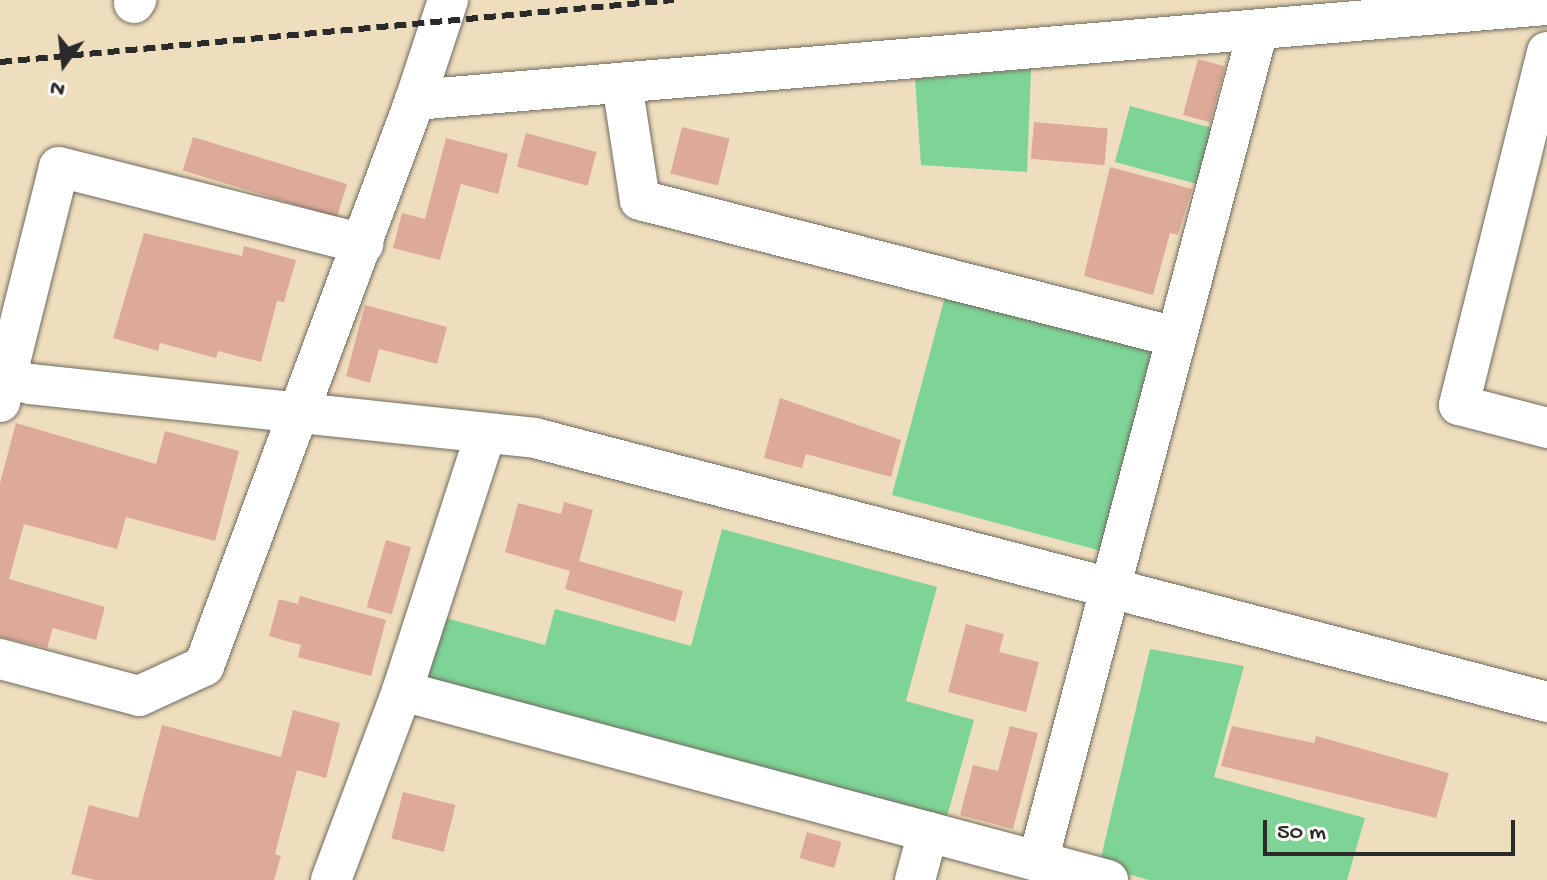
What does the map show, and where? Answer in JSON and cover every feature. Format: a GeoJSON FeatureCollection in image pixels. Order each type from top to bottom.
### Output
{"type":"FeatureCollection","features":[{"type":"Feature","properties":{"kind":"street"},"geometry":{"type":"LineString","coordinates":[[0,659],[139,696],[204,666],[302,413],[448,0]]}},
{"type":"Feature","properties":{"kind":"street"},"geometry":{"type":"LineString","coordinates":[[415,100],[1547,5]]}},
{"type":"Feature","properties":{"kind":"street"},"geometry":{"type":"LineString","coordinates":[[1055,870],[1110,588],[1258,30]]}},
{"type":"Feature","properties":{"kind":"street"},"geometry":{"type":"LineString","coordinates":[[1547,52],[1459,405],[1547,428]]}},
{"type":"Feature","properties":{"kind":"street"},"geometry":{"type":"LineString","coordinates":[[622,83],[640,200],[1176,337]]}},
{"type":"Feature","properties":{"kind":"street"},"geometry":{"type":"LineString","coordinates":[[363,244],[59,167],[2,385],[535,438],[1547,702]]}},
{"type":"Feature","properties":{"kind":"street"},"geometry":{"type":"LineString","coordinates":[[331,880],[402,691],[486,433]]}},
{"type":"Feature","properties":{"kind":"street"},"geometry":{"type":"LineString","coordinates":[[402,691],[928,832],[1055,870],[1108,880]]}},
{"type":"Feature","properties":{"kind":"street"},"geometry":{"type":"LineString","coordinates":[[915,880],[928,832]]}},
{"type":"Feature","properties":{"kind":"green space"},"geometry":{"type":"Polygon","coordinates":[[[1031,69],[1027,172],[921,165],[915,79],[1031,69]]]}},
{"type":"Feature","properties":{"kind":"green space"},"geometry":{"type":"Polygon","coordinates":[[[1130,106],[1214,129],[1199,185],[1115,162],[1130,106]]]}},
{"type":"Feature","properties":{"kind":"green space"},"geometry":{"type":"Polygon","coordinates":[[[946,293],[1154,349],[1100,551],[892,495],[946,293]]]}},
{"type":"Feature","properties":{"kind":"green space"},"geometry":{"type":"Polygon","coordinates":[[[722,529],[937,587],[906,701],[974,720],[944,827],[421,685],[439,616],[545,645],[555,609],[691,646],[722,529]]]}},
{"type":"Feature","properties":{"kind":"green space"},"geometry":{"type":"Polygon","coordinates":[[[1150,649],[1244,666],[1214,777],[1365,818],[1347,880],[1149,880],[1099,866],[1150,649]]]}},
{"type":"Feature","properties":{"kind":"building"},"geometry":{"type":"Polygon","coordinates":[[[1198,59],[1225,66],[1210,122],[1183,115],[1198,59]]]}},
{"type":"Feature","properties":{"kind":"building"},"geometry":{"type":"Polygon","coordinates":[[[1034,122],[1108,128],[1104,165],[1031,159],[1034,122]]]}},
{"type":"Feature","properties":{"kind":"building"},"geometry":{"type":"Polygon","coordinates":[[[682,127],[730,139],[718,185],[670,174],[682,127]]]}},
{"type":"Feature","properties":{"kind":"building"},"geometry":{"type":"Polygon","coordinates":[[[526,133],[597,152],[587,186],[517,167],[526,133]]]}},
{"type":"Feature","properties":{"kind":"building"},"geometry":{"type":"Polygon","coordinates":[[[193,137],[347,184],[337,218],[183,170],[193,137]]]}},
{"type":"Feature","properties":{"kind":"building"},"geometry":{"type":"Polygon","coordinates":[[[446,138],[508,154],[498,194],[461,184],[440,260],[393,248],[402,213],[425,219],[446,138]]]}},
{"type":"Feature","properties":{"kind":"building"},"geometry":{"type":"Polygon","coordinates":[[[1110,167],[1192,189],[1178,235],[1170,233],[1153,295],[1084,276],[1110,167]]]}},
{"type":"Feature","properties":{"kind":"building"},"geometry":{"type":"Polygon","coordinates":[[[144,233],[242,256],[244,246],[296,260],[284,302],[277,301],[261,362],[218,351],[216,358],[160,343],[158,351],[113,338],[144,233]]]}},
{"type":"Feature","properties":{"kind":"building"},"geometry":{"type":"Polygon","coordinates":[[[365,305],[447,327],[437,364],[379,349],[370,383],[346,376],[365,305]]]}},
{"type":"Feature","properties":{"kind":"building"},"geometry":{"type":"Polygon","coordinates":[[[780,398],[901,440],[891,477],[806,454],[802,468],[764,458],[780,398]]]}},
{"type":"Feature","properties":{"kind":"building"},"geometry":{"type":"Polygon","coordinates":[[[16,423],[156,464],[165,431],[239,451],[215,541],[126,517],[117,549],[24,524],[9,579],[105,607],[96,640],[53,628],[47,648],[0,637],[0,483],[16,423]]]}},
{"type":"Feature","properties":{"kind":"building"},"geometry":{"type":"Polygon","coordinates":[[[564,502],[593,510],[579,561],[683,591],[675,622],[565,589],[570,571],[505,552],[518,503],[561,514],[564,502]]]}},
{"type":"Feature","properties":{"kind":"building"},"geometry":{"type":"Polygon","coordinates":[[[386,540],[411,547],[392,614],[367,607],[386,540]]]}},
{"type":"Feature","properties":{"kind":"building"},"geometry":{"type":"Polygon","coordinates":[[[300,596],[386,620],[371,676],[298,657],[301,645],[269,636],[279,599],[298,604],[300,596]]]}},
{"type":"Feature","properties":{"kind":"building"},"geometry":{"type":"Polygon","coordinates":[[[966,624],[1004,634],[999,652],[1039,662],[1026,712],[948,692],[966,624]]]}},
{"type":"Feature","properties":{"kind":"building"},"geometry":{"type":"Polygon","coordinates":[[[293,710],[340,723],[326,778],[297,770],[275,854],[281,856],[274,880],[95,880],[71,874],[89,805],[138,818],[162,725],[281,757],[293,710]]]}},
{"type":"Feature","properties":{"kind":"building"},"geometry":{"type":"Polygon","coordinates":[[[1010,726],[1038,733],[1013,829],[960,815],[973,765],[998,771],[1010,726]]]}},
{"type":"Feature","properties":{"kind":"building"},"geometry":{"type":"Polygon","coordinates":[[[1232,726],[1314,743],[1316,736],[1449,773],[1436,818],[1221,766],[1232,726]]]}},
{"type":"Feature","properties":{"kind":"building"},"geometry":{"type":"Polygon","coordinates":[[[403,792],[455,805],[444,852],[391,839],[403,792]]]}},
{"type":"Feature","properties":{"kind":"building"},"geometry":{"type":"Polygon","coordinates":[[[807,832],[842,842],[834,868],[800,858],[807,832]]]}},
{"type":"Feature","properties":{"kind":"railway"},"geometry":{"type":"LineString","coordinates":[[0,62],[674,0]]}}]}
